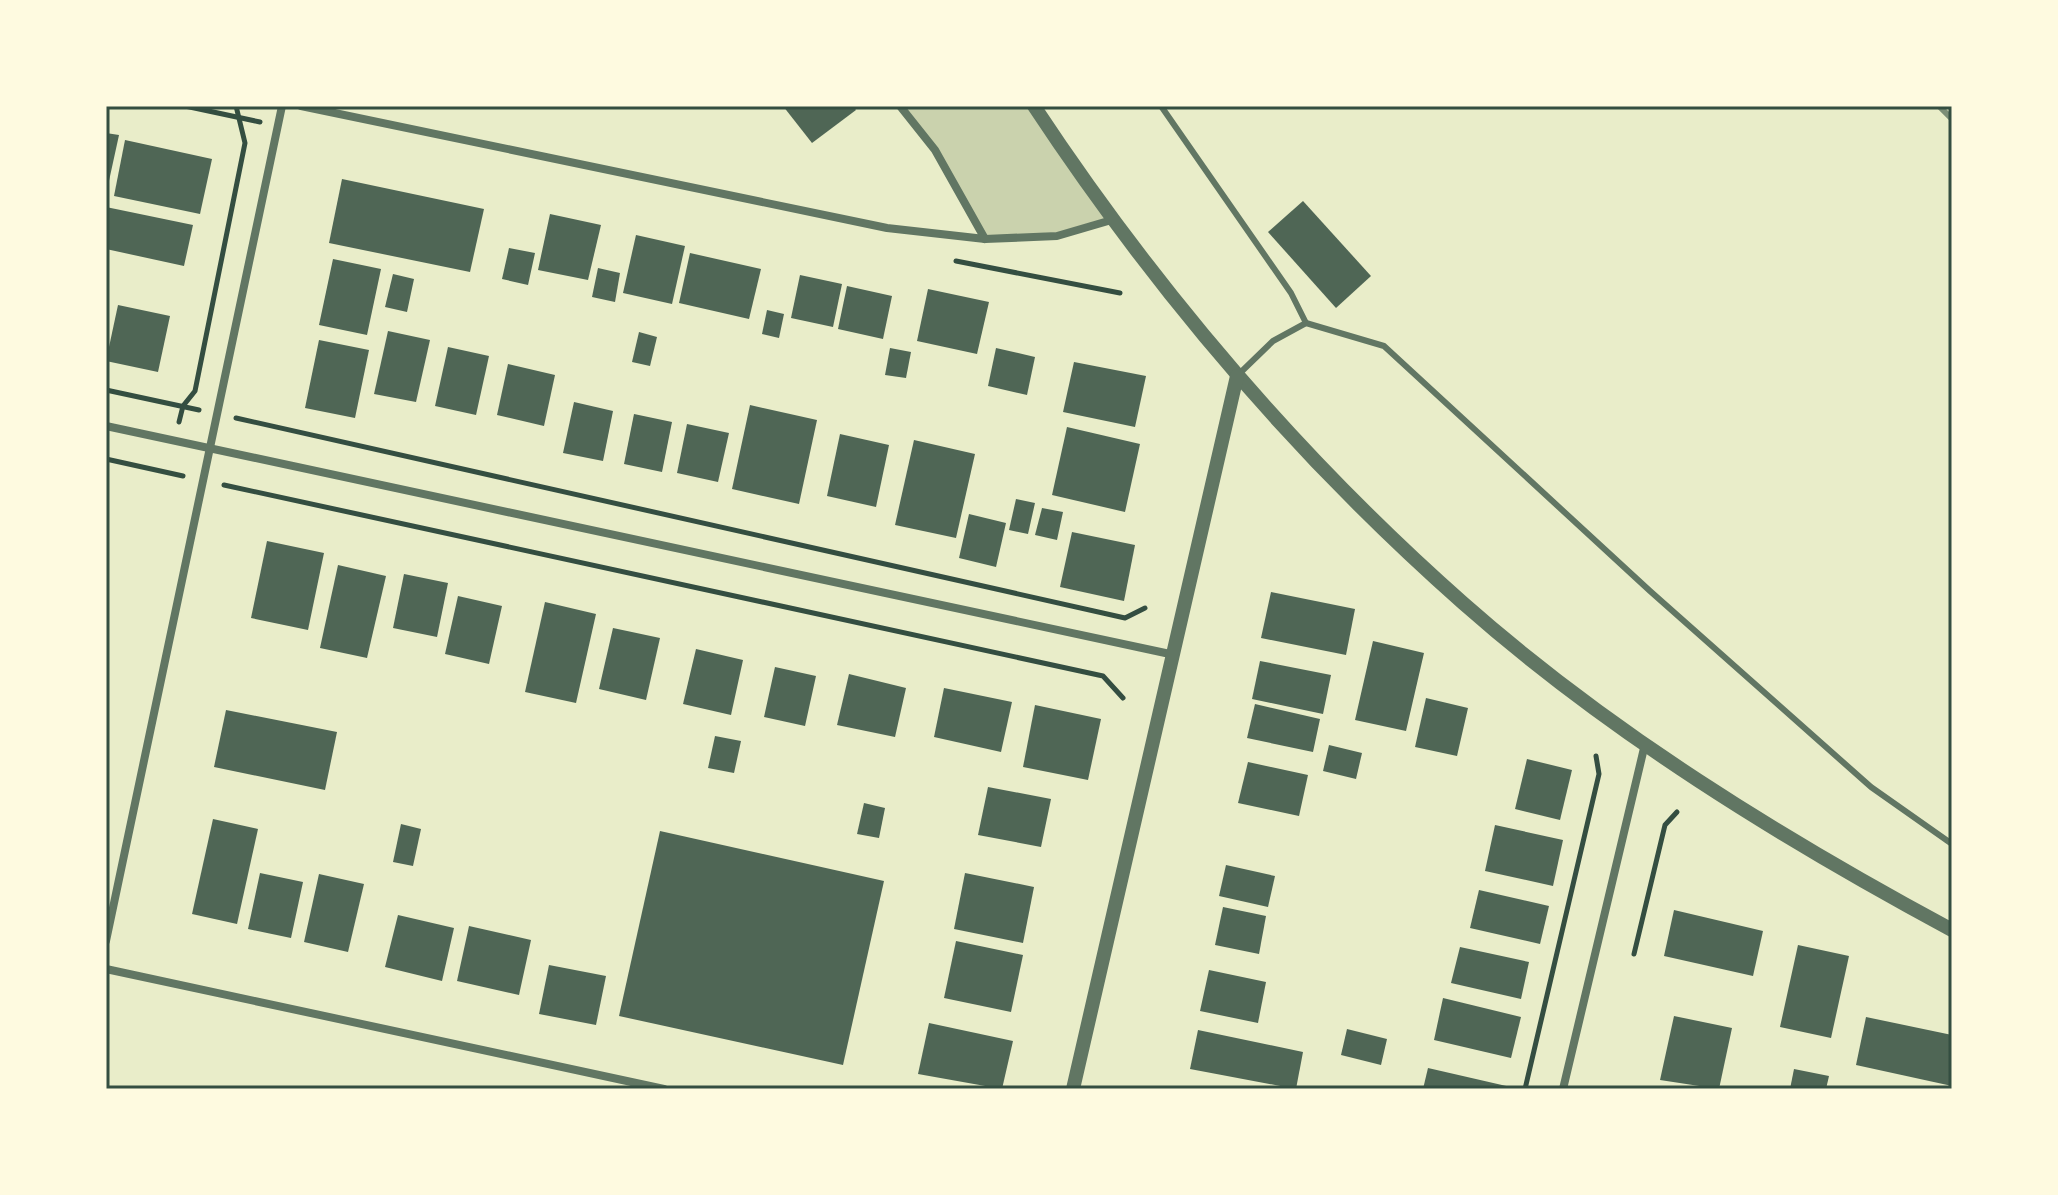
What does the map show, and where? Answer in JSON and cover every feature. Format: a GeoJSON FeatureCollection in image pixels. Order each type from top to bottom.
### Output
{"type":"FeatureCollection","features":[{"type":"Feature","properties":{"kind":"street"},"geometry":{"type":"LineString","coordinates":[[106,941],[282,106]]}},
{"type":"Feature","properties":{"kind":"street"},"geometry":{"type":"LineString","coordinates":[[301,106],[887,228],[985,239],[1057,236],[1115,219]]}},
{"type":"Feature","properties":{"kind":"street"},"geometry":{"type":"LineString","coordinates":[[900,106],[935,150],[985,239]]}},
{"type":"Feature","properties":{"kind":"street"},"geometry":{"type":"LineString","coordinates":[[1034,106],[1187,317],[1237,376],[1332,477],[1465,606],[1645,744],[1757,815],[1952,930]]}},
{"type":"Feature","properties":{"kind":"street"},"geometry":{"type":"LineString","coordinates":[[1073,1089],[1170,654],[1237,376]]}},
{"type":"Feature","properties":{"kind":"street"},"geometry":{"type":"LineString","coordinates":[[106,426],[1170,654]]}},
{"type":"Feature","properties":{"kind":"street"},"geometry":{"type":"LineString","coordinates":[[1563,1089],[1645,744]]}},
{"type":"Feature","properties":{"kind":"street"},"geometry":{"type":"LineString","coordinates":[[106,969],[664,1089]]}},
{"type":"Feature","properties":{"kind":"lane"},"geometry":{"type":"LineString","coordinates":[[1161,106],[1291,293],[1306,323]]}},
{"type":"Feature","properties":{"kind":"lane"},"geometry":{"type":"LineString","coordinates":[[1237,376],[1273,341],[1306,323],[1384,346],[1650,591],[1871,787],[1952,844]]}},
{"type":"Feature","properties":{"kind":"path"},"geometry":{"type":"LineString","coordinates":[[169,473],[183,406],[195,391],[245,143],[236,106]]}},
{"type":"Feature","properties":{"kind":"path"},"geometry":{"type":"LineString","coordinates":[[106,390],[1125,618],[1145,608]]}},
{"type":"Feature","properties":{"kind":"path"},"geometry":{"type":"LineString","coordinates":[[106,459],[1103,676],[1123,698]]}},
{"type":"Feature","properties":{"kind":"path"},"geometry":{"type":"LineString","coordinates":[[1525,1089],[1599,774],[1596,756]]}},
{"type":"Feature","properties":{"kind":"path"},"geometry":{"type":"LineString","coordinates":[[1634,954],[1665,825],[1677,812]]}},
{"type":"Feature","properties":{"kind":"green space"},"geometry":{"type":"Polygon","coordinates":[[[898,106],[1038,106],[1116,215],[1059,232],[981,237],[932,150],[898,106]]]}},
{"type":"Feature","properties":{"kind":"building"},"geometry":{"type":"Polygon","coordinates":[[[783,106],[853,106],[856,110],[812,143],[783,106]]]}},
{"type":"Feature","properties":{"kind":"building"},"geometry":{"type":"Polygon","coordinates":[[[106,133],[119,135],[107,190],[106,190],[106,133]]]}},
{"type":"Feature","properties":{"kind":"building"},"geometry":{"type":"Polygon","coordinates":[[[125,140],[212,159],[200,214],[114,196],[125,140]]]}},
{"type":"Feature","properties":{"kind":"building"},"geometry":{"type":"Polygon","coordinates":[[[342,179],[484,209],[470,272],[329,243],[342,179]]]}},
{"type":"Feature","properties":{"kind":"building"},"geometry":{"type":"Polygon","coordinates":[[[1303,201],[1371,276],[1336,308],[1268,232],[1303,201]]]}},
{"type":"Feature","properties":{"kind":"building"},"geometry":{"type":"Polygon","coordinates":[[[106,207],[193,225],[184,266],[106,249],[106,207]]]}},
{"type":"Feature","properties":{"kind":"building"},"geometry":{"type":"Polygon","coordinates":[[[550,214],[601,225],[588,280],[538,270],[550,214]]]}},
{"type":"Feature","properties":{"kind":"building"},"geometry":{"type":"Polygon","coordinates":[[[636,235],[685,246],[672,304],[623,293],[636,235]]]}},
{"type":"Feature","properties":{"kind":"building"},"geometry":{"type":"Polygon","coordinates":[[[509,248],[535,253],[528,285],[502,279],[509,248]]]}},
{"type":"Feature","properties":{"kind":"building"},"geometry":{"type":"Polygon","coordinates":[[[690,253],[761,269],[749,319],[679,303],[690,253]]]}},
{"type":"Feature","properties":{"kind":"building"},"geometry":{"type":"Polygon","coordinates":[[[333,259],[381,269],[367,335],[319,325],[333,259]]]}},
{"type":"Feature","properties":{"kind":"building"},"geometry":{"type":"Polygon","coordinates":[[[598,268],[620,273],[615,302],[592,297],[598,268]]]}},
{"type":"Feature","properties":{"kind":"building"},"geometry":{"type":"Polygon","coordinates":[[[393,274],[414,279],[407,312],[385,307],[393,274]]]}},
{"type":"Feature","properties":{"kind":"building"},"geometry":{"type":"Polygon","coordinates":[[[800,275],[842,284],[833,327],[791,318],[800,275]]]}},
{"type":"Feature","properties":{"kind":"building"},"geometry":{"type":"Polygon","coordinates":[[[847,286],[892,296],[883,339],[838,329],[847,286]]]}},
{"type":"Feature","properties":{"kind":"building"},"geometry":{"type":"Polygon","coordinates":[[[928,289],[989,302],[977,354],[917,341],[928,289]]]}},
{"type":"Feature","properties":{"kind":"building"},"geometry":{"type":"Polygon","coordinates":[[[118,305],[170,316],[158,372],[106,361],[118,305]]]}},
{"type":"Feature","properties":{"kind":"building"},"geometry":{"type":"Polygon","coordinates":[[[767,310],[784,314],[779,338],[762,334],[767,310]]]}},
{"type":"Feature","properties":{"kind":"building"},"geometry":{"type":"Polygon","coordinates":[[[388,331],[430,340],[416,402],[374,394],[388,331]]]}},
{"type":"Feature","properties":{"kind":"building"},"geometry":{"type":"Polygon","coordinates":[[[639,332],[657,337],[650,366],[632,362],[639,332]]]}},
{"type":"Feature","properties":{"kind":"building"},"geometry":{"type":"Polygon","coordinates":[[[319,340],[369,350],[355,418],[305,408],[319,340]]]}},
{"type":"Feature","properties":{"kind":"building"},"geometry":{"type":"Polygon","coordinates":[[[448,347],[489,356],[476,415],[435,406],[448,347]]]}},
{"type":"Feature","properties":{"kind":"building"},"geometry":{"type":"Polygon","coordinates":[[[890,348],[911,352],[906,378],[885,375],[890,348]]]}},
{"type":"Feature","properties":{"kind":"building"},"geometry":{"type":"Polygon","coordinates":[[[996,348],[1035,357],[1027,395],[988,386],[996,348]]]}},
{"type":"Feature","properties":{"kind":"building"},"geometry":{"type":"Polygon","coordinates":[[[1074,362],[1146,376],[1135,427],[1063,412],[1074,362]]]}},
{"type":"Feature","properties":{"kind":"building"},"geometry":{"type":"Polygon","coordinates":[[[508,364],[555,375],[544,426],[497,415],[508,364]]]}},
{"type":"Feature","properties":{"kind":"building"},"geometry":{"type":"Polygon","coordinates":[[[574,402],[613,411],[603,461],[563,453],[574,402]]]}},
{"type":"Feature","properties":{"kind":"building"},"geometry":{"type":"Polygon","coordinates":[[[750,405],[817,420],[799,504],[732,489],[750,405]]]}},
{"type":"Feature","properties":{"kind":"building"},"geometry":{"type":"Polygon","coordinates":[[[634,414],[672,422],[662,472],[624,464],[634,414]]]}},
{"type":"Feature","properties":{"kind":"building"},"geometry":{"type":"Polygon","coordinates":[[[687,424],[729,433],[718,482],[677,473],[687,424]]]}},
{"type":"Feature","properties":{"kind":"building"},"geometry":{"type":"Polygon","coordinates":[[[1067,427],[1140,444],[1125,512],[1052,495],[1067,427]]]}},
{"type":"Feature","properties":{"kind":"building"},"geometry":{"type":"Polygon","coordinates":[[[840,434],[889,445],[876,507],[827,496],[840,434]]]}},
{"type":"Feature","properties":{"kind":"building"},"geometry":{"type":"Polygon","coordinates":[[[914,440],[975,454],[956,538],[895,525],[914,440]]]}},
{"type":"Feature","properties":{"kind":"building"},"geometry":{"type":"Polygon","coordinates":[[[1016,499],[1035,503],[1028,534],[1009,530],[1016,499]]]}},
{"type":"Feature","properties":{"kind":"building"},"geometry":{"type":"Polygon","coordinates":[[[1042,508],[1063,512],[1057,540],[1035,535],[1042,508]]]}},
{"type":"Feature","properties":{"kind":"building"},"geometry":{"type":"Polygon","coordinates":[[[969,514],[1006,523],[996,567],[959,558],[969,514]]]}},
{"type":"Feature","properties":{"kind":"building"},"geometry":{"type":"Polygon","coordinates":[[[1072,532],[1135,545],[1124,601],[1060,587],[1072,532]]]}},
{"type":"Feature","properties":{"kind":"building"},"geometry":{"type":"Polygon","coordinates":[[[267,541],[324,553],[308,630],[251,618],[267,541]]]}},
{"type":"Feature","properties":{"kind":"building"},"geometry":{"type":"Polygon","coordinates":[[[338,565],[386,576],[367,658],[320,648],[338,565]]]}},
{"type":"Feature","properties":{"kind":"building"},"geometry":{"type":"Polygon","coordinates":[[[404,574],[448,583],[437,637],[393,628],[404,574]]]}},
{"type":"Feature","properties":{"kind":"building"},"geometry":{"type":"Polygon","coordinates":[[[1271,592],[1355,609],[1346,655],[1261,638],[1271,592]]]}},
{"type":"Feature","properties":{"kind":"building"},"geometry":{"type":"Polygon","coordinates":[[[458,596],[502,606],[489,664],[445,654],[458,596]]]}},
{"type":"Feature","properties":{"kind":"building"},"geometry":{"type":"Polygon","coordinates":[[[545,602],[596,614],[576,703],[525,692],[545,602]]]}},
{"type":"Feature","properties":{"kind":"building"},"geometry":{"type":"Polygon","coordinates":[[[613,628],[660,638],[646,700],[599,689],[613,628]]]}},
{"type":"Feature","properties":{"kind":"building"},"geometry":{"type":"Polygon","coordinates":[[[1373,641],[1424,653],[1406,731],[1355,720],[1373,641]]]}},
{"type":"Feature","properties":{"kind":"building"},"geometry":{"type":"Polygon","coordinates":[[[696,649],[743,660],[731,715],[683,704],[696,649]]]}},
{"type":"Feature","properties":{"kind":"building"},"geometry":{"type":"Polygon","coordinates":[[[1260,661],[1331,675],[1323,714],[1252,699],[1260,661]]]}},
{"type":"Feature","properties":{"kind":"building"},"geometry":{"type":"Polygon","coordinates":[[[775,667],[816,676],[805,726],[764,717],[775,667]]]}},
{"type":"Feature","properties":{"kind":"building"},"geometry":{"type":"Polygon","coordinates":[[[849,674],[906,688],[895,737],[837,725],[849,674]]]}},
{"type":"Feature","properties":{"kind":"building"},"geometry":{"type":"Polygon","coordinates":[[[944,688],[1012,702],[1001,752],[934,737],[944,688]]]}},
{"type":"Feature","properties":{"kind":"building"},"geometry":{"type":"Polygon","coordinates":[[[1426,698],[1468,708],[1457,756],[1415,747],[1426,698]]]}},
{"type":"Feature","properties":{"kind":"building"},"geometry":{"type":"Polygon","coordinates":[[[1255,704],[1320,719],[1313,752],[1247,738],[1255,704]]]}},
{"type":"Feature","properties":{"kind":"building"},"geometry":{"type":"Polygon","coordinates":[[[1035,705],[1101,719],[1088,780],[1023,767],[1035,705]]]}},
{"type":"Feature","properties":{"kind":"building"},"geometry":{"type":"Polygon","coordinates":[[[226,710],[337,732],[325,790],[214,767],[226,710]]]}},
{"type":"Feature","properties":{"kind":"building"},"geometry":{"type":"Polygon","coordinates":[[[715,736],[741,741],[734,773],[708,768],[715,736]]]}},
{"type":"Feature","properties":{"kind":"building"},"geometry":{"type":"Polygon","coordinates":[[[1329,745],[1362,753],[1356,779],[1323,771],[1329,745]]]}},
{"type":"Feature","properties":{"kind":"building"},"geometry":{"type":"Polygon","coordinates":[[[1527,759],[1572,770],[1560,820],[1515,809],[1527,759]]]}},
{"type":"Feature","properties":{"kind":"building"},"geometry":{"type":"Polygon","coordinates":[[[1248,762],[1308,775],[1299,816],[1238,803],[1248,762]]]}},
{"type":"Feature","properties":{"kind":"building"},"geometry":{"type":"Polygon","coordinates":[[[988,787],[1051,799],[1041,847],[978,835],[988,787]]]}},
{"type":"Feature","properties":{"kind":"building"},"geometry":{"type":"Polygon","coordinates":[[[864,803],[885,808],[879,838],[857,834],[864,803]]]}},
{"type":"Feature","properties":{"kind":"building"},"geometry":{"type":"Polygon","coordinates":[[[213,819],[258,829],[237,924],[192,914],[213,819]]]}},
{"type":"Feature","properties":{"kind":"building"},"geometry":{"type":"Polygon","coordinates":[[[401,824],[421,829],[413,866],[393,862],[401,824]]]}},
{"type":"Feature","properties":{"kind":"building"},"geometry":{"type":"Polygon","coordinates":[[[1495,825],[1563,840],[1553,886],[1485,871],[1495,825]]]}},
{"type":"Feature","properties":{"kind":"building"},"geometry":{"type":"Polygon","coordinates":[[[660,831],[884,881],[843,1065],[619,1016],[660,831]]]}},
{"type":"Feature","properties":{"kind":"building"},"geometry":{"type":"Polygon","coordinates":[[[1226,865],[1275,876],[1268,907],[1219,896],[1226,865]]]}},
{"type":"Feature","properties":{"kind":"building"},"geometry":{"type":"Polygon","coordinates":[[[260,873],[303,882],[291,938],[248,929],[260,873]]]}},
{"type":"Feature","properties":{"kind":"building"},"geometry":{"type":"Polygon","coordinates":[[[965,873],[1034,887],[1023,943],[954,929],[965,873]]]}},
{"type":"Feature","properties":{"kind":"building"},"geometry":{"type":"Polygon","coordinates":[[[319,874],[364,884],[348,952],[304,942],[319,874]]]}},
{"type":"Feature","properties":{"kind":"building"},"geometry":{"type":"Polygon","coordinates":[[[1479,890],[1549,906],[1540,944],[1470,928],[1479,890]]]}},
{"type":"Feature","properties":{"kind":"building"},"geometry":{"type":"Polygon","coordinates":[[[1223,907],[1266,916],[1259,954],[1215,945],[1223,907]]]}},
{"type":"Feature","properties":{"kind":"building"},"geometry":{"type":"Polygon","coordinates":[[[1674,910],[1763,931],[1753,976],[1664,956],[1674,910]]]}},
{"type":"Feature","properties":{"kind":"building"},"geometry":{"type":"Polygon","coordinates":[[[398,915],[454,928],[442,981],[385,967],[398,915]]]}},
{"type":"Feature","properties":{"kind":"building"},"geometry":{"type":"Polygon","coordinates":[[[469,926],[531,940],[519,995],[457,981],[469,926]]]}},
{"type":"Feature","properties":{"kind":"building"},"geometry":{"type":"Polygon","coordinates":[[[956,941],[1023,955],[1011,1012],[944,998],[956,941]]]}},
{"type":"Feature","properties":{"kind":"building"},"geometry":{"type":"Polygon","coordinates":[[[1798,945],[1849,956],[1831,1038],[1780,1027],[1798,945]]]}},
{"type":"Feature","properties":{"kind":"building"},"geometry":{"type":"Polygon","coordinates":[[[1460,947],[1529,962],[1521,999],[1451,983],[1460,947]]]}},
{"type":"Feature","properties":{"kind":"building"},"geometry":{"type":"Polygon","coordinates":[[[549,965],[606,976],[596,1025],[539,1014],[549,965]]]}},
{"type":"Feature","properties":{"kind":"building"},"geometry":{"type":"Polygon","coordinates":[[[1209,970],[1266,982],[1258,1023],[1200,1011],[1209,970]]]}},
{"type":"Feature","properties":{"kind":"building"},"geometry":{"type":"Polygon","coordinates":[[[1443,998],[1521,1017],[1511,1058],[1434,1040],[1443,998]]]}},
{"type":"Feature","properties":{"kind":"building"},"geometry":{"type":"Polygon","coordinates":[[[1674,1016],[1732,1028],[1719,1089],[1660,1080],[1674,1016]]]}},
{"type":"Feature","properties":{"kind":"building"},"geometry":{"type":"Polygon","coordinates":[[[1866,1017],[1952,1035],[1952,1086],[1856,1065],[1866,1017]]]}},
{"type":"Feature","properties":{"kind":"building"},"geometry":{"type":"Polygon","coordinates":[[[929,1023],[1013,1041],[1002,1089],[918,1074],[929,1023]]]}},
{"type":"Feature","properties":{"kind":"building"},"geometry":{"type":"Polygon","coordinates":[[[1347,1029],[1387,1039],[1381,1065],[1341,1055],[1347,1029]]]}},
{"type":"Feature","properties":{"kind":"building"},"geometry":{"type":"Polygon","coordinates":[[[1198,1030],[1303,1052],[1296,1089],[1190,1069],[1198,1030]]]}},
{"type":"Feature","properties":{"kind":"building"},"geometry":{"type":"Polygon","coordinates":[[[1428,1068],[1515,1088],[1515,1089],[1423,1089],[1428,1068]]]}},
{"type":"Feature","properties":{"kind":"building"},"geometry":{"type":"Polygon","coordinates":[[[1794,1069],[1829,1076],[1826,1089],[1790,1089],[1794,1069]]]}},
{"type":"Feature","properties":{"kind":"railway"},"geometry":{"type":"LineString","coordinates":[[1939,106],[1952,119]]}}]}
